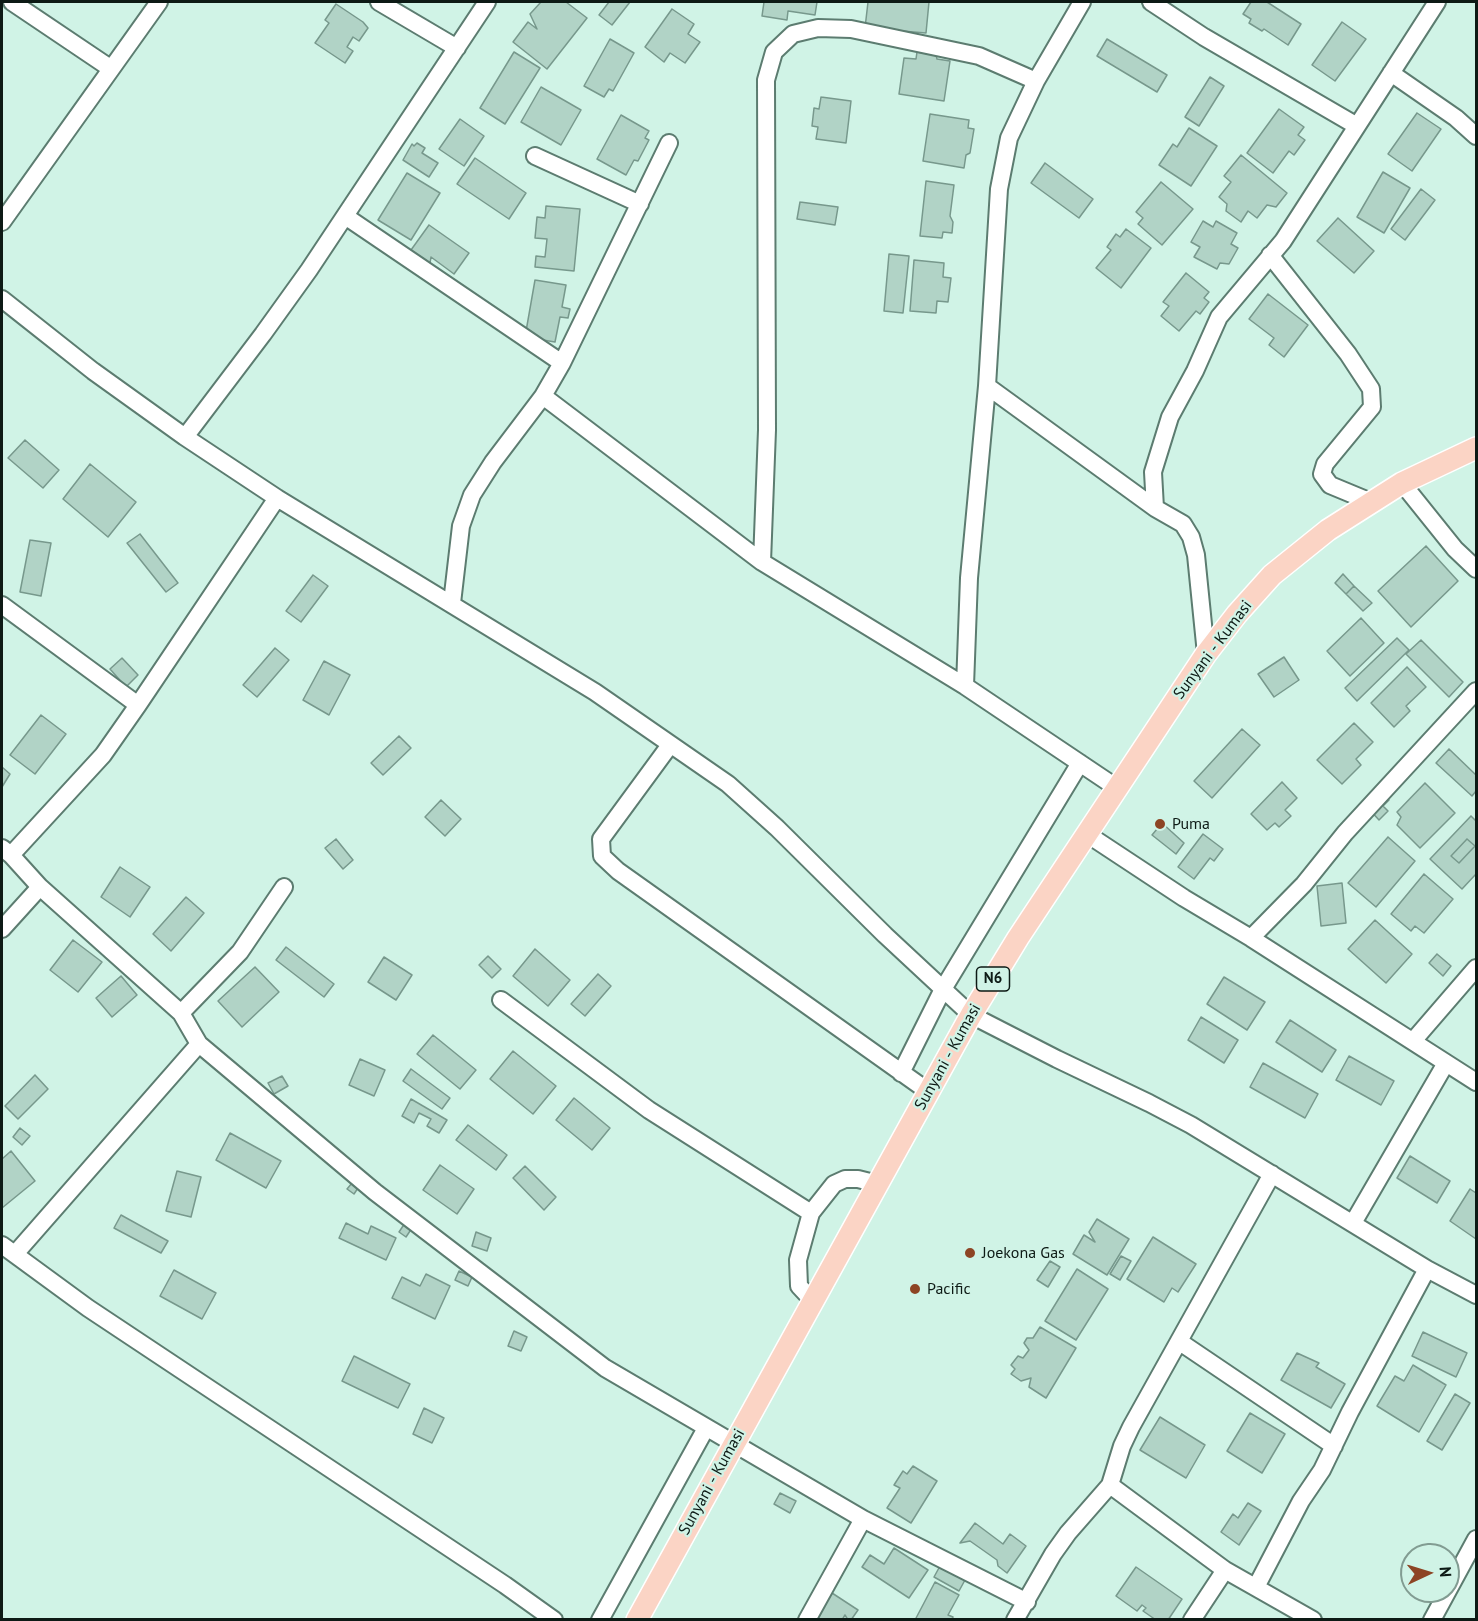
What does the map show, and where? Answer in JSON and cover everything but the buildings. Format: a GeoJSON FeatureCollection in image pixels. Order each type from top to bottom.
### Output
{"type":"FeatureCollection","features":[{"type":"Feature","properties":{"kind":"main road","name":"Sunyani - Kumasi"},"geometry":{"type":"LineString","coordinates":[[637,1620],[971,1015],[1206,654],[1237,614],[1272,575],[1328,530],[1402,483],[1476,448]]}},
{"type":"Feature","properties":{"kind":"street"},"geometry":{"type":"LineString","coordinates":[[12,2],[110,68]]}},
{"type":"Feature","properties":{"kind":"street"},"geometry":{"type":"LineString","coordinates":[[2,222],[159,2]]}},
{"type":"Feature","properties":{"kind":"street"},"geometry":{"type":"LineString","coordinates":[[379,2],[457,48]]}},
{"type":"Feature","properties":{"kind":"street"},"geometry":{"type":"LineString","coordinates":[[185,437],[263,334],[345,216],[487,2]]}},
{"type":"Feature","properties":{"kind":"street"},"geometry":{"type":"LineString","coordinates":[[965,686],[969,578],[987,386],[999,189],[1010,138],[1036,81],[1082,2]]}},
{"type":"Feature","properties":{"kind":"street"},"geometry":{"type":"LineString","coordinates":[[1150,2],[1204,37],[1357,126]]}},
{"type":"Feature","properties":{"kind":"street"},"geometry":{"type":"LineString","coordinates":[[1155,508],[1153,472],[1170,417],[1195,371],[1219,317],[1283,241],[1437,2]]}},
{"type":"Feature","properties":{"kind":"street"},"geometry":{"type":"LineString","coordinates":[[762,562],[767,429],[766,80],[774,52],[793,34],[818,28],[851,29],[979,56],[1036,81]]}},
{"type":"Feature","properties":{"kind":"street"},"geometry":{"type":"LineString","coordinates":[[1391,73],[1456,118],[1476,136]]}},
{"type":"Feature","properties":{"kind":"street"},"geometry":{"type":"LineString","coordinates":[[452,603],[461,526],[472,495],[493,462],[543,396],[562,363],[669,143]]}},
{"type":"Feature","properties":{"kind":"street"},"geometry":{"type":"LineString","coordinates":[[535,156],[640,204]]}},
{"type":"Feature","properties":{"kind":"street"},"geometry":{"type":"LineString","coordinates":[[345,216],[562,363]]}},
{"type":"Feature","properties":{"kind":"street"},"geometry":{"type":"LineString","coordinates":[[1270,255],[1348,354],[1371,389],[1372,407],[1325,464],[1322,474],[1330,485],[1371,502]]}},
{"type":"Feature","properties":{"kind":"street"},"geometry":{"type":"LineString","coordinates":[[2,299],[93,371],[185,437],[277,498],[596,692],[670,746],[728,784],[777,828],[885,935],[971,1015],[1149,1103],[1272,1174],[1428,1269],[1476,1295]]}},
{"type":"Feature","properties":{"kind":"street"},"geometry":{"type":"LineString","coordinates":[[987,386],[1155,508],[1182,524],[1191,537],[1196,555],[1206,654]]}},
{"type":"Feature","properties":{"kind":"street"},"geometry":{"type":"LineString","coordinates":[[543,396],[762,562],[965,686],[1117,788]]}},
{"type":"Feature","properties":{"kind":"street"},"geometry":{"type":"LineString","coordinates":[[1402,483],[1455,549],[1476,569]]}},
{"type":"Feature","properties":{"kind":"street"},"geometry":{"type":"LineString","coordinates":[[277,498],[103,755],[6,852],[40,887],[181,1013],[199,1044],[375,1192],[605,1368],[863,1519],[1027,1602]]}},
{"type":"Feature","properties":{"kind":"street"},"geometry":{"type":"LineString","coordinates":[[2,605],[138,705]]}},
{"type":"Feature","properties":{"kind":"street"},"geometry":{"type":"LineString","coordinates":[[1251,938],[1304,884],[1345,833],[1476,691]]}},
{"type":"Feature","properties":{"kind":"street"},"geometry":{"type":"LineString","coordinates":[[670,746],[601,839],[602,856],[618,871],[928,1092]]}},
{"type":"Feature","properties":{"kind":"street"},"geometry":{"type":"LineString","coordinates":[[901,1072],[943,989],[1080,763]]}},
{"type":"Feature","properties":{"kind":"street"},"geometry":{"type":"LineString","coordinates":[[1087,834],[1476,1083]]}},
{"type":"Feature","properties":{"kind":"street"},"geometry":{"type":"LineString","coordinates":[[181,1013],[240,952],[284,886]]}},
{"type":"Feature","properties":{"kind":"street"},"geometry":{"type":"LineString","coordinates":[[2,929],[40,887]]}},
{"type":"Feature","properties":{"kind":"street"},"geometry":{"type":"LineString","coordinates":[[1413,1041],[1476,968]]}},
{"type":"Feature","properties":{"kind":"street"},"geometry":{"type":"LineString","coordinates":[[501,1000],[649,1110],[811,1213]]}},
{"type":"Feature","properties":{"kind":"street"},"geometry":{"type":"LineString","coordinates":[[199,1044],[8,1250],[88,1308],[496,1578],[554,1620]]}},
{"type":"Feature","properties":{"kind":"street"},"geometry":{"type":"LineString","coordinates":[[1353,1223],[1446,1063]]}},
{"type":"Feature","properties":{"kind":"street"},"geometry":{"type":"LineString","coordinates":[[1016,1620],[1053,1554],[1068,1533],[1110,1485],[1126,1437],[1272,1174]]}},
{"type":"Feature","properties":{"kind":"street"},"geometry":{"type":"LineString","coordinates":[[813,1301],[799,1286],[798,1269],[798,1260],[811,1213],[834,1184],[845,1179],[858,1179],[878,1184]]}},
{"type":"Feature","properties":{"kind":"street"},"geometry":{"type":"LineString","coordinates":[[1256,1587],[1301,1501],[1322,1470],[1428,1269]]}},
{"type":"Feature","properties":{"kind":"street"},"geometry":{"type":"LineString","coordinates":[[1180,1341],[1334,1446]]}},
{"type":"Feature","properties":{"kind":"street"},"geometry":{"type":"LineString","coordinates":[[600,1620],[706,1428]]}},
{"type":"Feature","properties":{"kind":"street"},"geometry":{"type":"LineString","coordinates":[[1110,1485],[1225,1570],[1313,1620]]}},
{"type":"Feature","properties":{"kind":"street"},"geometry":{"type":"LineString","coordinates":[[807,1620],[863,1519]]}},
{"type":"Feature","properties":{"kind":"street"},"geometry":{"type":"LineString","coordinates":[[1432,1620],[1476,1539]]}},
{"type":"Feature","properties":{"kind":"street"},"geometry":{"type":"LineString","coordinates":[[1192,1620],[1225,1570]]}},
{"type":"Feature","properties":{"kind":"place","name":"Puma"},"geometry":{"type":"Point","coordinates":[1160,824]}},
{"type":"Feature","properties":{"kind":"place","name":"Joekona Gas"},"geometry":{"type":"Point","coordinates":[970,1253]}},
{"type":"Feature","properties":{"kind":"place","name":"Pacific"},"geometry":{"type":"Point","coordinates":[915,1289]}}]}
